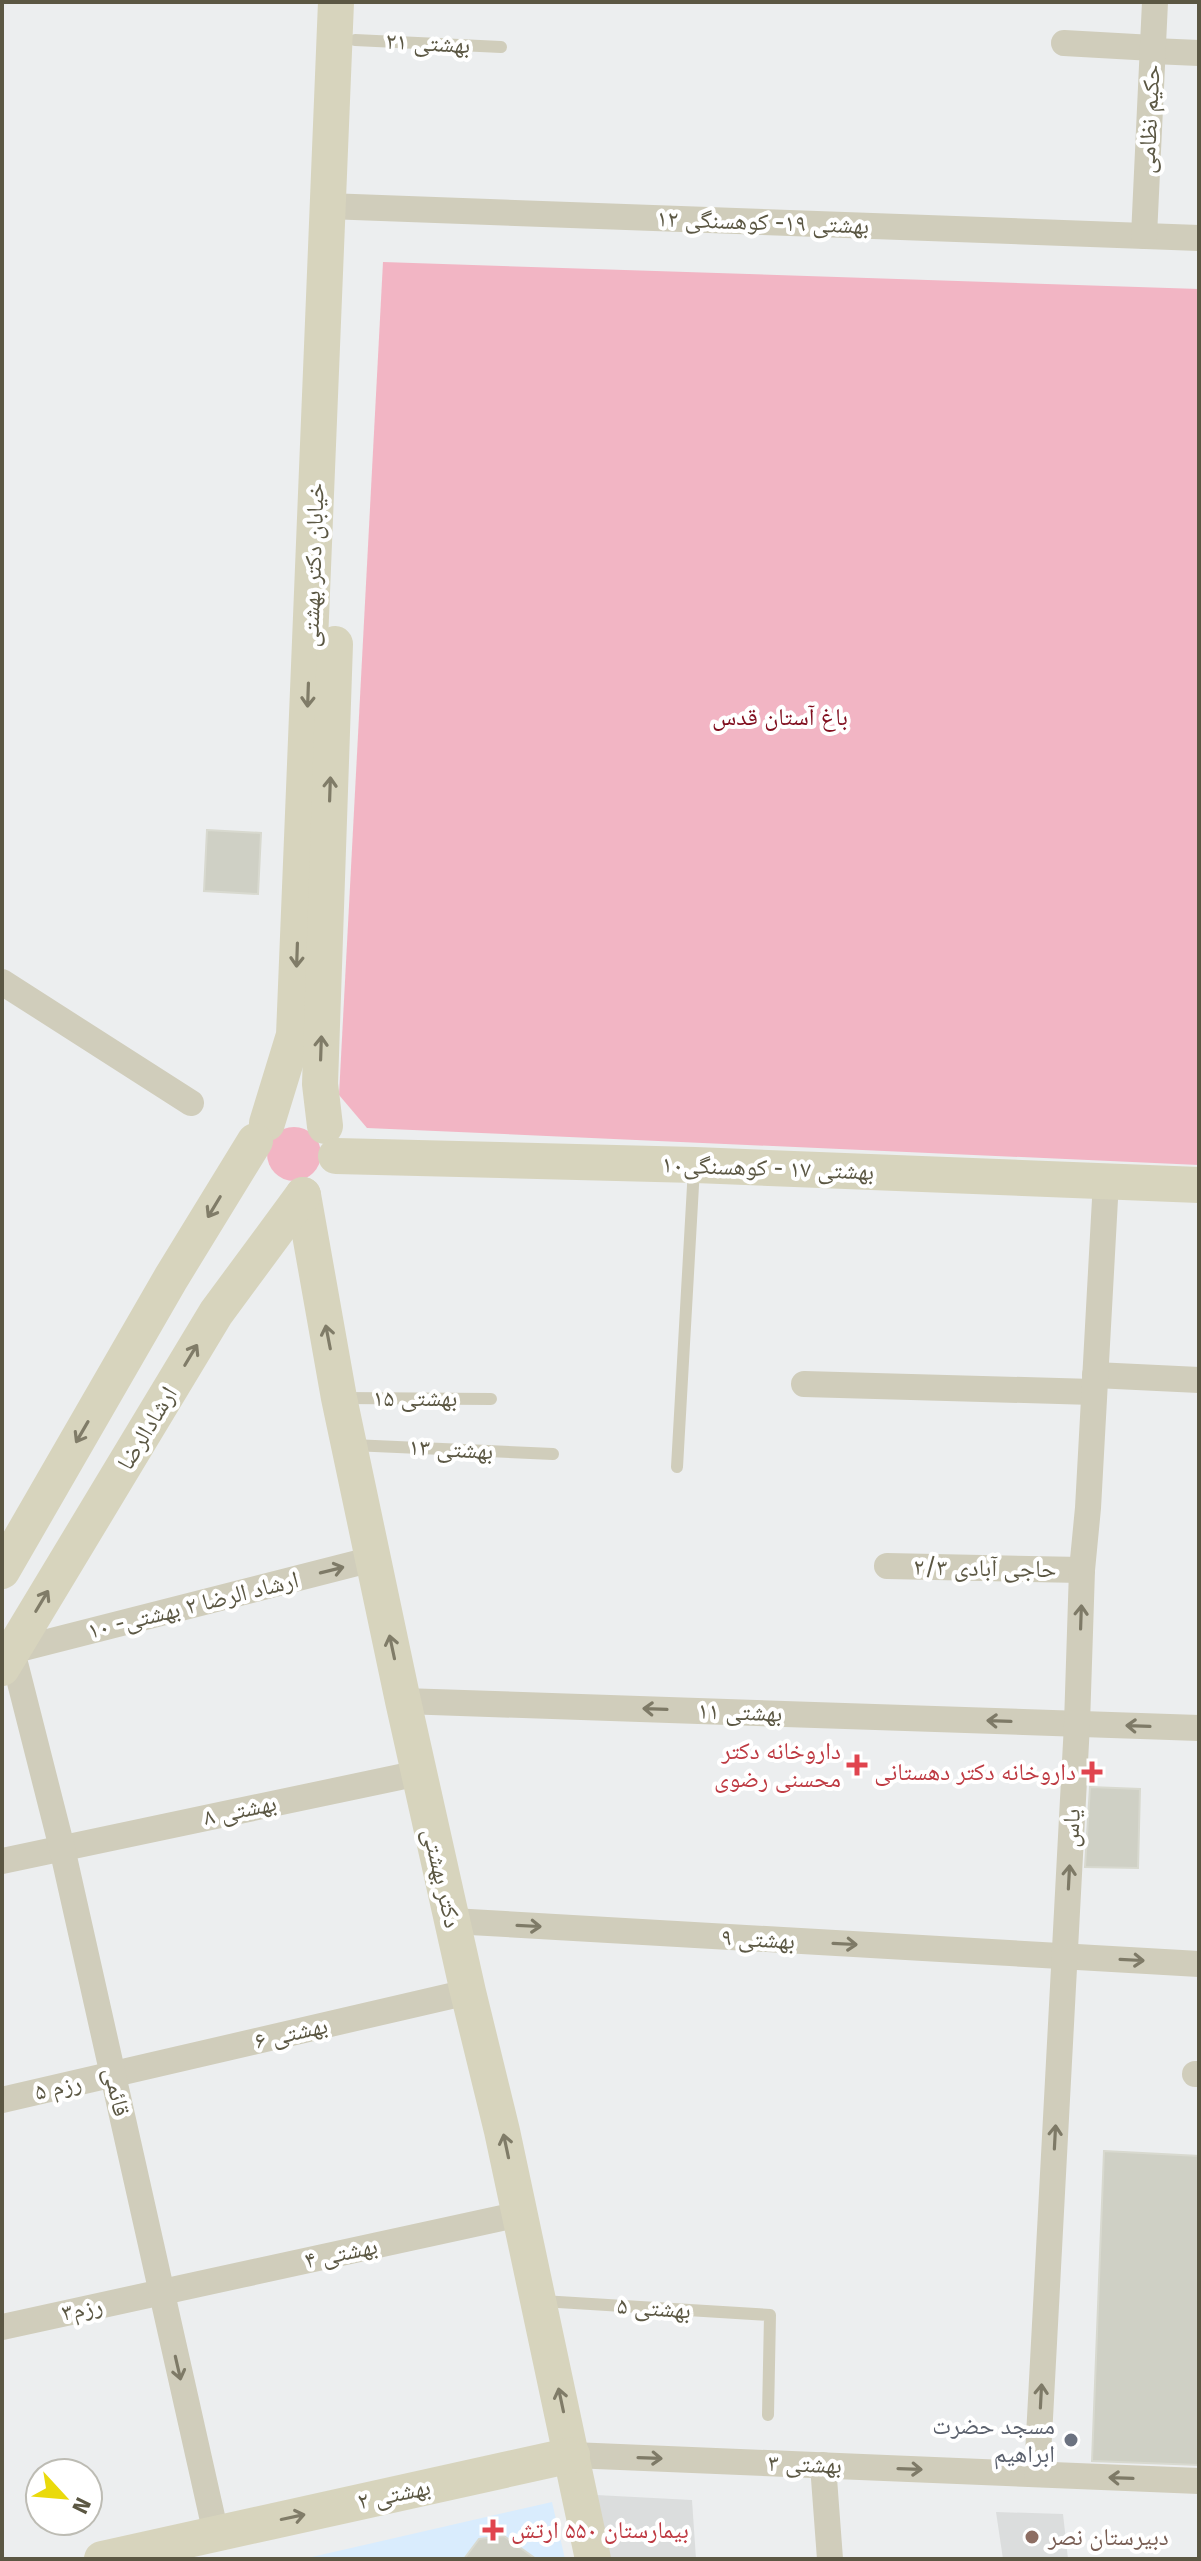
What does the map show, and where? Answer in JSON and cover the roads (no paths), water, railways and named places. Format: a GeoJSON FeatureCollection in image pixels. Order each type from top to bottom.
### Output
{"type":"FeatureCollection","features":[{"type":"Feature","properties":{"kind":"street","name":"خیابان دکتر بهشتی"},"geometry":{"type":"LineString","coordinates":[[331,1141],[320,1084],[338,206],[336,2]]}},
{"type":"Feature","properties":{"kind":"street","name":"خیابان دکتر بهشتی"},"geometry":{"type":"LineString","coordinates":[[261,1132],[294,1035],[338,206],[357,2]]}},
{"type":"Feature","properties":{"kind":"street","name":"حکیم نظامی"},"geometry":{"type":"LineString","coordinates":[[1144,236],[1155,2]]}},
{"type":"Feature","properties":{"kind":"street"},"geometry":{"type":"LineString","coordinates":[[1064,43],[1199,53]]}},
{"type":"Feature","properties":{"kind":"street","name":"بهشتی ۱۹- کوهسنگی ۱۲"},"geometry":{"type":"LineString","coordinates":[[338,206],[1199,238]]}},
{"type":"Feature","properties":{"kind":"street"},"geometry":{"type":"LineString","coordinates":[[2,982],[191,1103]]}},
{"type":"Feature","properties":{"kind":"street"},"geometry":{"type":"LineString","coordinates":[[2,1571],[171,1278],[261,1132],[276,1117],[297,1112],[317,1119],[331,1141],[329,1177],[322,1185],[279,1188],[254,1163],[261,1132]]}},
{"type":"Feature","properties":{"kind":"street","name":"بهشتی ۱۷ - کوهسنگی۱۰"},"geometry":{"type":"LineString","coordinates":[[331,1141],[695,1165],[1199,1185]]}},
{"type":"Feature","properties":{"kind":"street","name":"یاس"},"geometry":{"type":"LineString","coordinates":[[1037,2474],[1077,1724],[1082,1570],[1106,1181]]}},
{"type":"Feature","properties":{"kind":"street","name":"ارشادالرضا"},"geometry":{"type":"LineString","coordinates":[[7,1660],[216,1313],[279,1188]]}},
{"type":"Feature","properties":{"kind":"street","name":"دکتر بهشتی"},"geometry":{"type":"LineString","coordinates":[[279,1188],[339,1398],[419,1773],[502,2131],[593,2559]]}},
{"type":"Feature","properties":{"kind":"street"},"geometry":{"type":"LineString","coordinates":[[171,1278],[185,1273],[199,1275],[210,1284],[216,1297],[216,1313]]}},
{"type":"Feature","properties":{"kind":"street"},"geometry":{"type":"LineString","coordinates":[[804,1384],[1094,1384],[1199,1380]]}},
{"type":"Feature","properties":{"kind":"street","name":"ارشاد الرضا ۲ بهشتی- ۱۰"},"geometry":{"type":"LineString","coordinates":[[7,1660],[373,1559]]}},
{"type":"Feature","properties":{"kind":"street","name":"حاجی آبادی ۲/۳"},"geometry":{"type":"LineString","coordinates":[[887,1566],[1082,1570]]}},
{"type":"Feature","properties":{"kind":"street","name":"قائمی"},"geometry":{"type":"LineString","coordinates":[[7,1660],[62,1848],[216,2534]]}},
{"type":"Feature","properties":{"kind":"street","name":"بهشتی ۱۱"},"geometry":{"type":"LineString","coordinates":[[403,1701],[1199,1728]]}},
{"type":"Feature","properties":{"kind":"street","name":"بهشتی ۸"},"geometry":{"type":"LineString","coordinates":[[2,1861],[419,1773]]}},
{"type":"Feature","properties":{"kind":"street","name":"بهشتی ۹"},"geometry":{"type":"LineString","coordinates":[[452,1921],[1199,1964]]}},
{"type":"Feature","properties":{"kind":"street","name":"بهشتی ۶"},"geometry":{"type":"LineString","coordinates":[[113,2074],[468,1992]]}},
{"type":"Feature","properties":{"kind":"street","name":"رزم ۵"},"geometry":{"type":"LineString","coordinates":[[2,2100],[113,2074]]}},
{"type":"Feature","properties":{"kind":"street","name":"بهشتی ۴"},"geometry":{"type":"LineString","coordinates":[[161,2292],[520,2214]]}},
{"type":"Feature","properties":{"kind":"street","name":"رزم۳"},"geometry":{"type":"LineString","coordinates":[[2,2327],[161,2292]]}},
{"type":"Feature","properties":{"kind":"street","name":"بهشتی ۳"},"geometry":{"type":"LineString","coordinates":[[572,2455],[1199,2481]]}},
{"type":"Feature","properties":{"kind":"street","name":"بهشتی ۲"},"geometry":{"type":"LineString","coordinates":[[102,2559],[572,2455]]}},
{"type":"Feature","properties":{"kind":"street"},"geometry":{"type":"LineString","coordinates":[[823,2465],[830,2559]]}},
{"type":"Feature","properties":{"kind":"lane","name":"بهشتی ۲۱"},"geometry":{"type":"LineString","coordinates":[[355,40],[501,47]]}},
{"type":"Feature","properties":{"kind":"lane"},"geometry":{"type":"LineString","coordinates":[[677,1467],[695,1165]]}},
{"type":"Feature","properties":{"kind":"lane","name":"بهشتی ۱۵"},"geometry":{"type":"LineString","coordinates":[[339,1398],[491,1399]]}},
{"type":"Feature","properties":{"kind":"lane","name":"بهشتی ۱۳"},"geometry":{"type":"LineString","coordinates":[[349,1445],[553,1454]]}},
{"type":"Feature","properties":{"kind":"lane","name":"بهشتی ۵"},"geometry":{"type":"LineString","coordinates":[[539,2301],[770,2315],[768,2415]]}},
{"type":"Feature","properties":{"kind":"place","name":"داروخانه دکتر محسنی رضوی"},"geometry":{"type":"Point","coordinates":[857,1765]}},
{"type":"Feature","properties":{"kind":"place","name":"داروخانه دکتر دهستانی"},"geometry":{"type":"Point","coordinates":[1092,1772]}},
{"type":"Feature","properties":{"kind":"place","name":"مسجد حضرت ابراهیم"},"geometry":{"type":"Point","coordinates":[1071,2440]}},
{"type":"Feature","properties":{"kind":"place","name":"بیمارستان ۵۵۰ ارتش"},"geometry":{"type":"Point","coordinates":[493,2530]}},
{"type":"Feature","properties":{"kind":"place","name":"دبیرستان نصر"},"geometry":{"type":"Point","coordinates":[1032,2537]}},
{"type":"Feature","properties":{"kind":"park label","name":"باغ آستان قدس"},"geometry":{"type":"Point","coordinates":[780,717]}}]}
